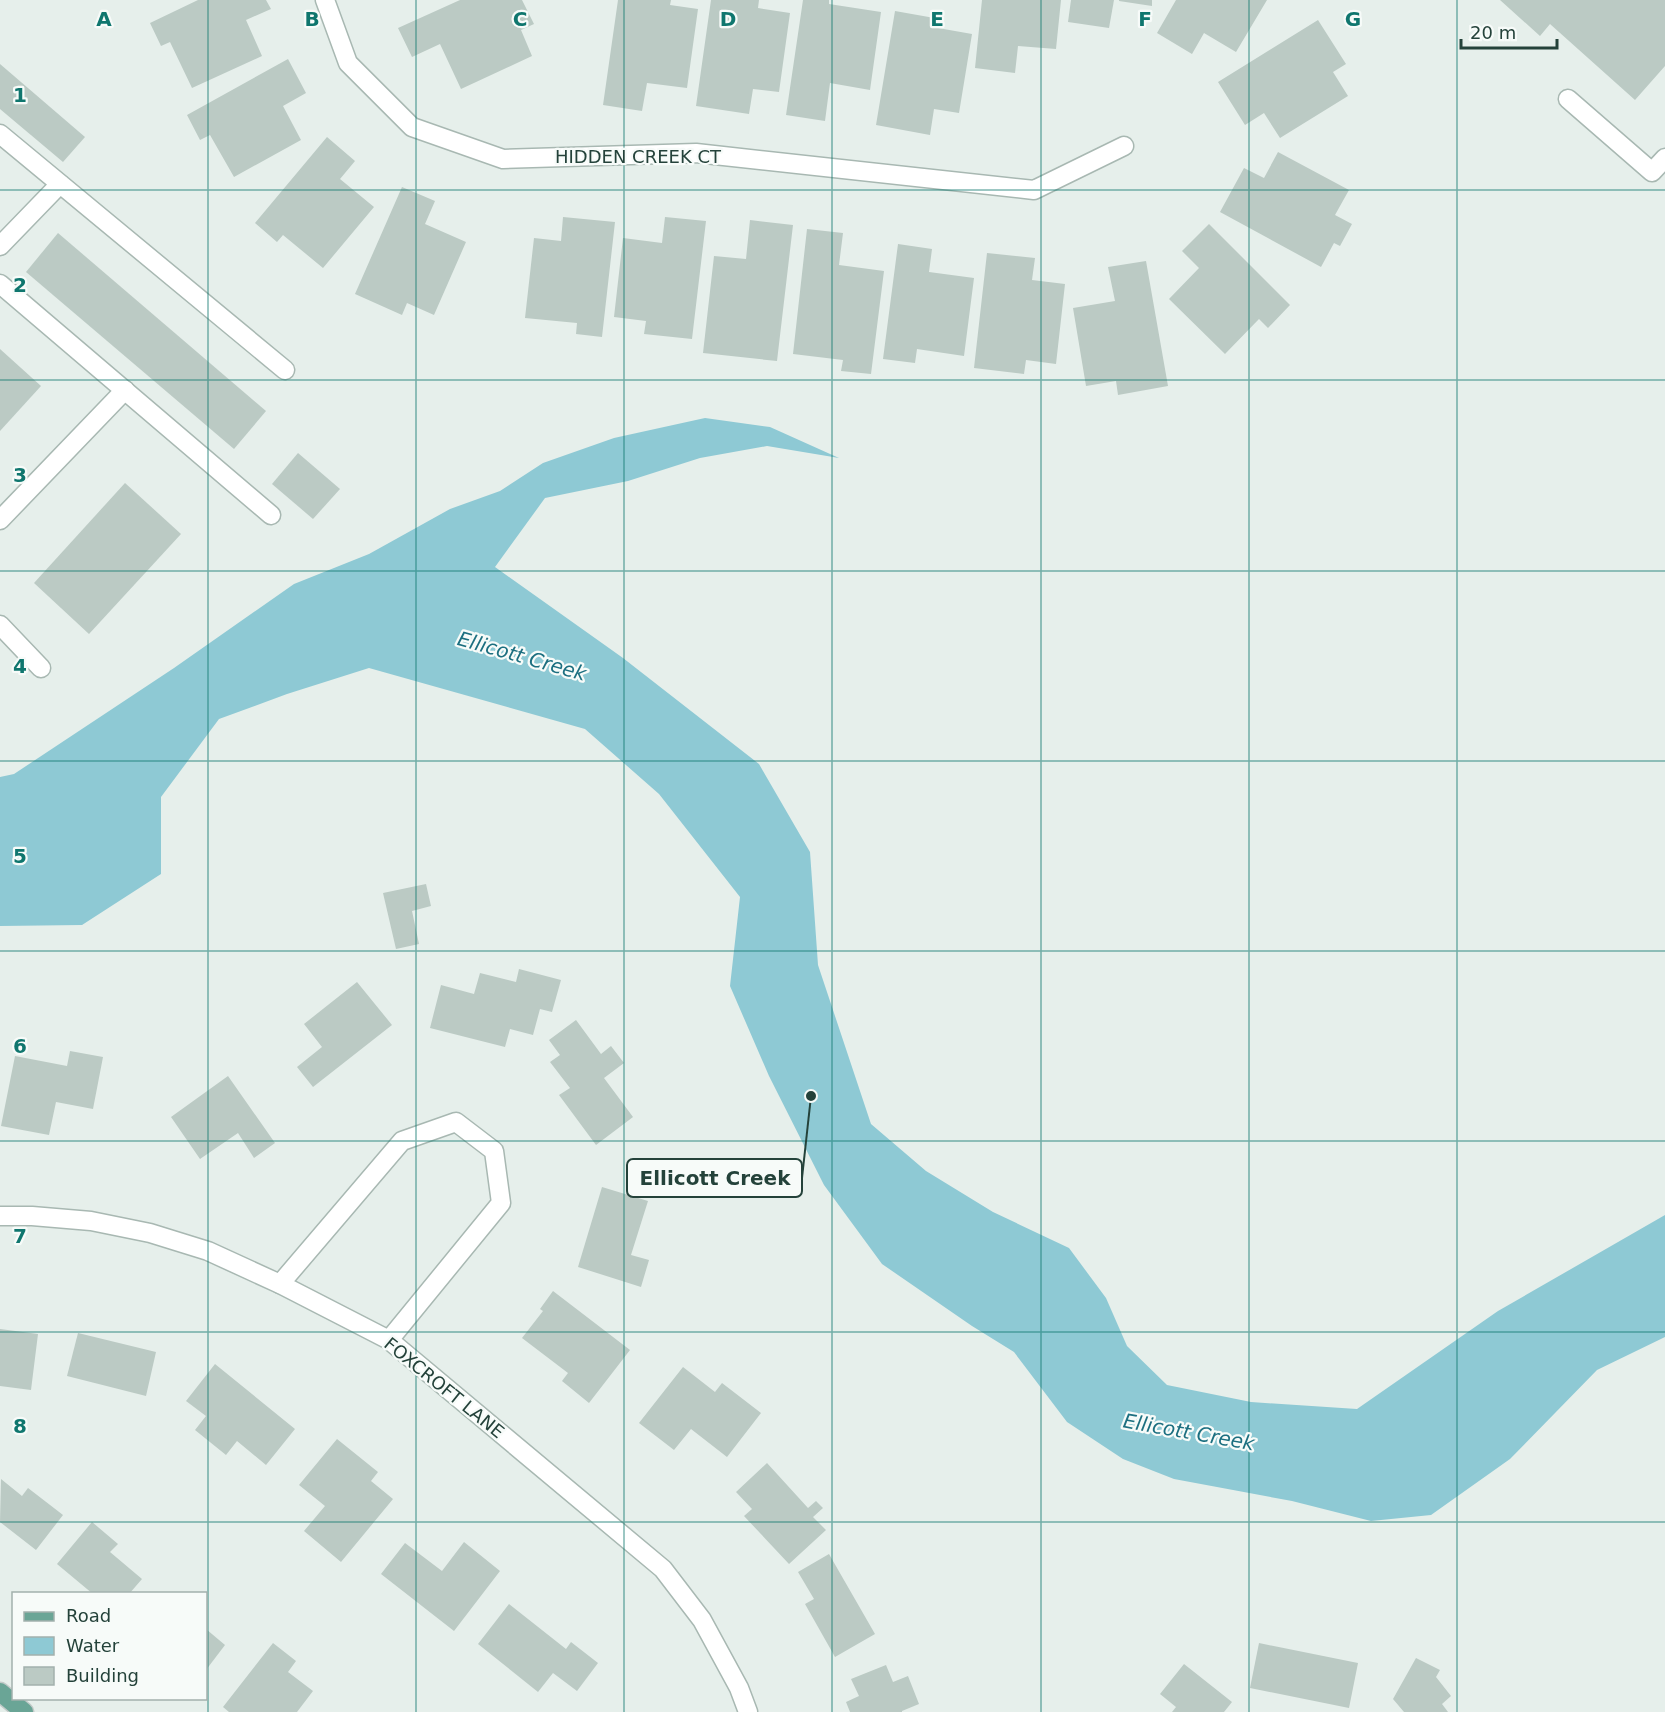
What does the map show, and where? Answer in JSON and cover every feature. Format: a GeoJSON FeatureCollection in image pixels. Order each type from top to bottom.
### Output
{"type":"FeatureCollection","features":[{"type":"Feature","properties":{"kind":"main road"},"geometry":{"type":"LineString","coordinates":[[0,1692],[24,1712]]}},
{"type":"Feature","properties":{"kind":"street","name":"HIDDEN CREEK CT"},"geometry":{"type":"LineString","coordinates":[[325,0],[348,63],[412,127],[503,159],[696,153],[1034,190],[1124,146]]}},
{"type":"Feature","properties":{"kind":"street"},"geometry":{"type":"LineString","coordinates":[[1568,99],[1652,172],[1665,158]]}},
{"type":"Feature","properties":{"kind":"street"},"geometry":{"type":"LineString","coordinates":[[0,134],[285,370]]}},
{"type":"Feature","properties":{"kind":"street"},"geometry":{"type":"LineString","coordinates":[[0,246],[60,184]]}},
{"type":"Feature","properties":{"kind":"street"},"geometry":{"type":"LineString","coordinates":[[0,284],[271,515]]}},
{"type":"Feature","properties":{"kind":"street"},"geometry":{"type":"LineString","coordinates":[[0,520],[125,390]]}},
{"type":"Feature","properties":{"kind":"street"},"geometry":{"type":"LineString","coordinates":[[0,625],[41,668]]}},
{"type":"Feature","properties":{"kind":"street"},"geometry":{"type":"LineString","coordinates":[[280,1284],[402,1141],[456,1122],[494,1151],[501,1203],[389,1340]]}},
{"type":"Feature","properties":{"kind":"street","name":"FOXCROFT LANE"},"geometry":{"type":"LineString","coordinates":[[0,1216],[92,1221],[150,1233],[208,1251],[280,1284],[389,1340],[663,1569],[702,1620],[739,1688],[748,1712]]}},
{"type":"Feature","properties":{"kind":"water"},"geometry":{"type":"Polygon","coordinates":[[[705,418],[770,427],[839,458],[767,446],[700,458],[628,481],[545,498],[495,567],[623,658],[759,764],[810,852],[818,965],[871,1124],[926,1171],[993,1212],[1069,1248],[1106,1298],[1127,1346],[1167,1385],[1251,1402],[1357,1409],[1498,1311],[1665,1215],[1665,1337],[1597,1370],[1510,1459],[1431,1515],[1371,1521],[1292,1501],[1174,1479],[1123,1459],[1067,1422],[1014,1352],[882,1264],[824,1185],[769,1076],[730,986],[740,897],[659,794],[585,729],[369,668],[219,719],[161,797],[161,874],[82,925],[0,926],[0,777],[14,774],[174,668],[294,584],[369,554],[450,509],[500,491],[543,463],[614,438],[705,418]]]}},
{"type":"Feature","properties":{"kind":"building"},"geometry":{"type":"Polygon","coordinates":[[[198,0],[266,0],[271,9],[246,20],[262,56],[192,88],[170,42],[161,46],[150,23],[198,0]]]}},
{"type":"Feature","properties":{"kind":"building"},"geometry":{"type":"Polygon","coordinates":[[[460,0],[522,0],[534,24],[521,30],[532,56],[461,89],[440,44],[412,57],[398,28],[460,0]]]}},
{"type":"Feature","properties":{"kind":"building"},"geometry":{"type":"Polygon","coordinates":[[[618,0],[671,0],[670,5],[698,9],[687,88],[647,83],[642,111],[603,105],[618,0]]]}},
{"type":"Feature","properties":{"kind":"building"},"geometry":{"type":"Polygon","coordinates":[[[711,0],[759,0],[758,8],[790,13],[779,92],[753,89],[749,114],[696,106],[711,0]]]}},
{"type":"Feature","properties":{"kind":"building"},"geometry":{"type":"Polygon","coordinates":[[[803,0],[829,0],[829,4],[881,12],[870,90],[830,83],[825,121],[786,115],[803,0]]]}},
{"type":"Feature","properties":{"kind":"building"},"geometry":{"type":"Polygon","coordinates":[[[982,0],[1061,0],[1056,49],[1018,46],[1015,73],[975,68],[982,0]]]}},
{"type":"Feature","properties":{"kind":"building"},"geometry":{"type":"Polygon","coordinates":[[[1071,0],[1114,0],[1109,28],[1068,22],[1071,0]]]}},
{"type":"Feature","properties":{"kind":"building"},"geometry":{"type":"Polygon","coordinates":[[[1152,0],[1152,6],[1119,1],[1152,0]]]}},
{"type":"Feature","properties":{"kind":"building"},"geometry":{"type":"Polygon","coordinates":[[[1176,0],[1267,0],[1236,52],[1204,33],[1192,54],[1157,33],[1176,0]]]}},
{"type":"Feature","properties":{"kind":"building"},"geometry":{"type":"Polygon","coordinates":[[[1500,0],[1665,0],[1665,66],[1635,100],[1550,24],[1540,36],[1500,0]]]}},
{"type":"Feature","properties":{"kind":"building"},"geometry":{"type":"Polygon","coordinates":[[[895,11],[940,19],[938,28],[972,34],[959,113],[934,109],[930,135],[876,125],[895,11]]]}},
{"type":"Feature","properties":{"kind":"building"},"geometry":{"type":"Polygon","coordinates":[[[1318,20],[1346,64],[1333,72],[1348,96],[1280,138],[1264,113],[1245,125],[1218,82],[1318,20]]]}},
{"type":"Feature","properties":{"kind":"building"},"geometry":{"type":"Polygon","coordinates":[[[288,59],[306,93],[283,106],[301,140],[234,177],[210,135],[200,140],[187,115],[288,59]]]}},
{"type":"Feature","properties":{"kind":"building"},"geometry":{"type":"Polygon","coordinates":[[[0,64],[85,137],[63,162],[0,109],[0,64]]]}},
{"type":"Feature","properties":{"kind":"building"},"geometry":{"type":"Polygon","coordinates":[[[327,137],[355,161],[340,179],[374,207],[323,268],[283,235],[277,242],[255,223],[327,137]]]}},
{"type":"Feature","properties":{"kind":"building"},"geometry":{"type":"Polygon","coordinates":[[[1278,152],[1349,190],[1335,215],[1352,224],[1340,246],[1334,243],[1321,267],[1220,212],[1244,168],[1264,178],[1278,152]]]}},
{"type":"Feature","properties":{"kind":"building"},"geometry":{"type":"Polygon","coordinates":[[[402,187],[435,201],[425,224],[466,242],[434,315],[407,303],[402,315],[355,294],[402,187]]]}},
{"type":"Feature","properties":{"kind":"building"},"geometry":{"type":"Polygon","coordinates":[[[563,217],[615,222],[602,337],[576,334],[577,323],[525,318],[534,238],[561,241],[563,217]]]}},
{"type":"Feature","properties":{"kind":"building"},"geometry":{"type":"Polygon","coordinates":[[[665,217],[706,221],[692,339],[644,334],[646,321],[614,317],[623,238],[662,243],[665,217]]]}},
{"type":"Feature","properties":{"kind":"building"},"geometry":{"type":"Polygon","coordinates":[[[750,220],[793,225],[777,361],[703,353],[714,256],[746,259],[750,220]]]}},
{"type":"Feature","properties":{"kind":"building"},"geometry":{"type":"Polygon","coordinates":[[[1209,224],[1290,305],[1268,328],[1259,319],[1225,354],[1169,299],[1199,268],[1182,251],[1209,224]]]}},
{"type":"Feature","properties":{"kind":"building"},"geometry":{"type":"Polygon","coordinates":[[[807,229],[843,233],[839,265],[884,271],[871,374],[841,371],[843,360],[793,354],[807,229]]]}},
{"type":"Feature","properties":{"kind":"building"},"geometry":{"type":"Polygon","coordinates":[[[58,233],[266,411],[234,449],[26,272],[58,233]]]}},
{"type":"Feature","properties":{"kind":"building"},"geometry":{"type":"Polygon","coordinates":[[[898,244],[932,249],[929,272],[974,278],[964,356],[917,349],[915,363],[883,359],[898,244]]]}},
{"type":"Feature","properties":{"kind":"building"},"geometry":{"type":"Polygon","coordinates":[[[987,253],[1035,258],[1032,280],[1065,284],[1056,364],[1026,360],[1024,374],[974,368],[987,253]]]}},
{"type":"Feature","properties":{"kind":"building"},"geometry":{"type":"Polygon","coordinates":[[[1146,261],[1168,386],[1118,395],[1116,381],[1086,386],[1073,308],[1115,301],[1108,267],[1146,261]]]}},
{"type":"Feature","properties":{"kind":"building"},"geometry":{"type":"Polygon","coordinates":[[[0,349],[41,386],[0,431],[0,349]]]}},
{"type":"Feature","properties":{"kind":"building"},"geometry":{"type":"Polygon","coordinates":[[[298,453],[340,489],[313,519],[272,484],[298,453]]]}},
{"type":"Feature","properties":{"kind":"building"},"geometry":{"type":"Polygon","coordinates":[[[125,483],[181,534],[89,634],[34,583],[125,483]]]}},
{"type":"Feature","properties":{"kind":"building"},"geometry":{"type":"Polygon","coordinates":[[[426,884],[431,906],[412,911],[419,944],[396,949],[383,893],[426,884]]]}},
{"type":"Feature","properties":{"kind":"building"},"geometry":{"type":"Polygon","coordinates":[[[519,969],[561,980],[552,1012],[540,1009],[533,1035],[510,1029],[505,1047],[430,1028],[441,985],[474,994],[480,973],[516,982],[519,969]]]}},
{"type":"Feature","properties":{"kind":"building"},"geometry":{"type":"Polygon","coordinates":[[[357,982],[392,1025],[313,1087],[297,1067],[322,1047],[304,1024],[357,982]]]}},
{"type":"Feature","properties":{"kind":"building"},"geometry":{"type":"Polygon","coordinates":[[[576,1020],[601,1054],[611,1046],[624,1063],[604,1078],[633,1117],[596,1145],[559,1095],[570,1088],[550,1062],[560,1055],[549,1040],[576,1020]]]}},
{"type":"Feature","properties":{"kind":"building"},"geometry":{"type":"Polygon","coordinates":[[[70,1051],[103,1057],[93,1109],[56,1102],[49,1135],[1,1126],[15,1056],[67,1066],[70,1051]]]}},
{"type":"Feature","properties":{"kind":"building"},"geometry":{"type":"Polygon","coordinates":[[[228,1076],[275,1143],[254,1158],[238,1133],[200,1159],[171,1117],[228,1076]]]}},
{"type":"Feature","properties":{"kind":"building"},"geometry":{"type":"Polygon","coordinates":[[[602,1187],[648,1201],[631,1255],[649,1260],[641,1287],[578,1267],[602,1187]]]}},
{"type":"Feature","properties":{"kind":"building"},"geometry":{"type":"Polygon","coordinates":[[[553,1291],[630,1350],[589,1403],[562,1381],[568,1373],[522,1338],[543,1311],[540,1309],[553,1291]]]}},
{"type":"Feature","properties":{"kind":"building"},"geometry":{"type":"Polygon","coordinates":[[[0,1329],[38,1334],[31,1390],[0,1386],[0,1329]]]}},
{"type":"Feature","properties":{"kind":"building"},"geometry":{"type":"Polygon","coordinates":[[[78,1333],[156,1352],[146,1396],[67,1376],[78,1333]]]}},
{"type":"Feature","properties":{"kind":"building"},"geometry":{"type":"Polygon","coordinates":[[[215,1364],[295,1429],[266,1465],[237,1441],[226,1455],[195,1430],[206,1416],[186,1401],[215,1364]]]}},
{"type":"Feature","properties":{"kind":"building"},"geometry":{"type":"Polygon","coordinates":[[[683,1367],[715,1392],[722,1383],[761,1413],[727,1457],[691,1429],[674,1450],[639,1423],[683,1367]]]}},
{"type":"Feature","properties":{"kind":"building"},"geometry":{"type":"Polygon","coordinates":[[[337,1439],[378,1472],[371,1481],[393,1499],[341,1562],[304,1531],[325,1506],[299,1485],[337,1439]]]}},
{"type":"Feature","properties":{"kind":"building"},"geometry":{"type":"Polygon","coordinates":[[[767,1463],[808,1508],[816,1501],[823,1508],[813,1517],[826,1530],[789,1564],[744,1516],[752,1509],[736,1492],[767,1463]]]}},
{"type":"Feature","properties":{"kind":"building"},"geometry":{"type":"Polygon","coordinates":[[[1,1479],[22,1496],[28,1488],[63,1515],[36,1550],[0,1522],[1,1479]]]}},
{"type":"Feature","properties":{"kind":"building"},"geometry":{"type":"Polygon","coordinates":[[[92,1522],[118,1544],[110,1552],[142,1579],[131,1592],[91,1592],[57,1564],[92,1522]]]}},
{"type":"Feature","properties":{"kind":"building"},"geometry":{"type":"Polygon","coordinates":[[[464,1542],[500,1571],[454,1631],[381,1574],[405,1543],[442,1571],[464,1542]]]}},
{"type":"Feature","properties":{"kind":"building"},"geometry":{"type":"Polygon","coordinates":[[[829,1554],[875,1634],[835,1657],[805,1604],[814,1599],[798,1572],[829,1554]]]}},
{"type":"Feature","properties":{"kind":"building"},"geometry":{"type":"Polygon","coordinates":[[[509,1604],[566,1649],[571,1642],[598,1663],[577,1691],[553,1673],[538,1692],[478,1644],[509,1604]]]}},
{"type":"Feature","properties":{"kind":"building"},"geometry":{"type":"Polygon","coordinates":[[[207,1630],[225,1645],[207,1669],[207,1630]]]}},
{"type":"Feature","properties":{"kind":"building"},"geometry":{"type":"Polygon","coordinates":[[[273,1643],[296,1661],[288,1672],[313,1691],[297,1712],[229,1712],[223,1707],[273,1643]]]}},
{"type":"Feature","properties":{"kind":"building"},"geometry":{"type":"Polygon","coordinates":[[[1259,1643],[1358,1663],[1349,1708],[1250,1688],[1259,1643]]]}},
{"type":"Feature","properties":{"kind":"building"},"geometry":{"type":"Polygon","coordinates":[[[1416,1658],[1440,1670],[1436,1677],[1451,1696],[1442,1704],[1448,1712],[1404,1712],[1393,1699],[1416,1658]]]}},
{"type":"Feature","properties":{"kind":"building"},"geometry":{"type":"Polygon","coordinates":[[[1184,1664],[1232,1702],[1224,1712],[1172,1712],[1176,1707],[1160,1694],[1184,1664]]]}},
{"type":"Feature","properties":{"kind":"building"},"geometry":{"type":"Polygon","coordinates":[[[886,1665],[893,1682],[908,1676],[919,1704],[902,1712],[850,1712],[846,1702],[859,1696],[851,1679],[886,1665]]]}},
{"type":"Feature","properties":{"kind":"place","name":"Ellicott Creek"},"geometry":{"type":"Point","coordinates":[811,1096]}}]}
